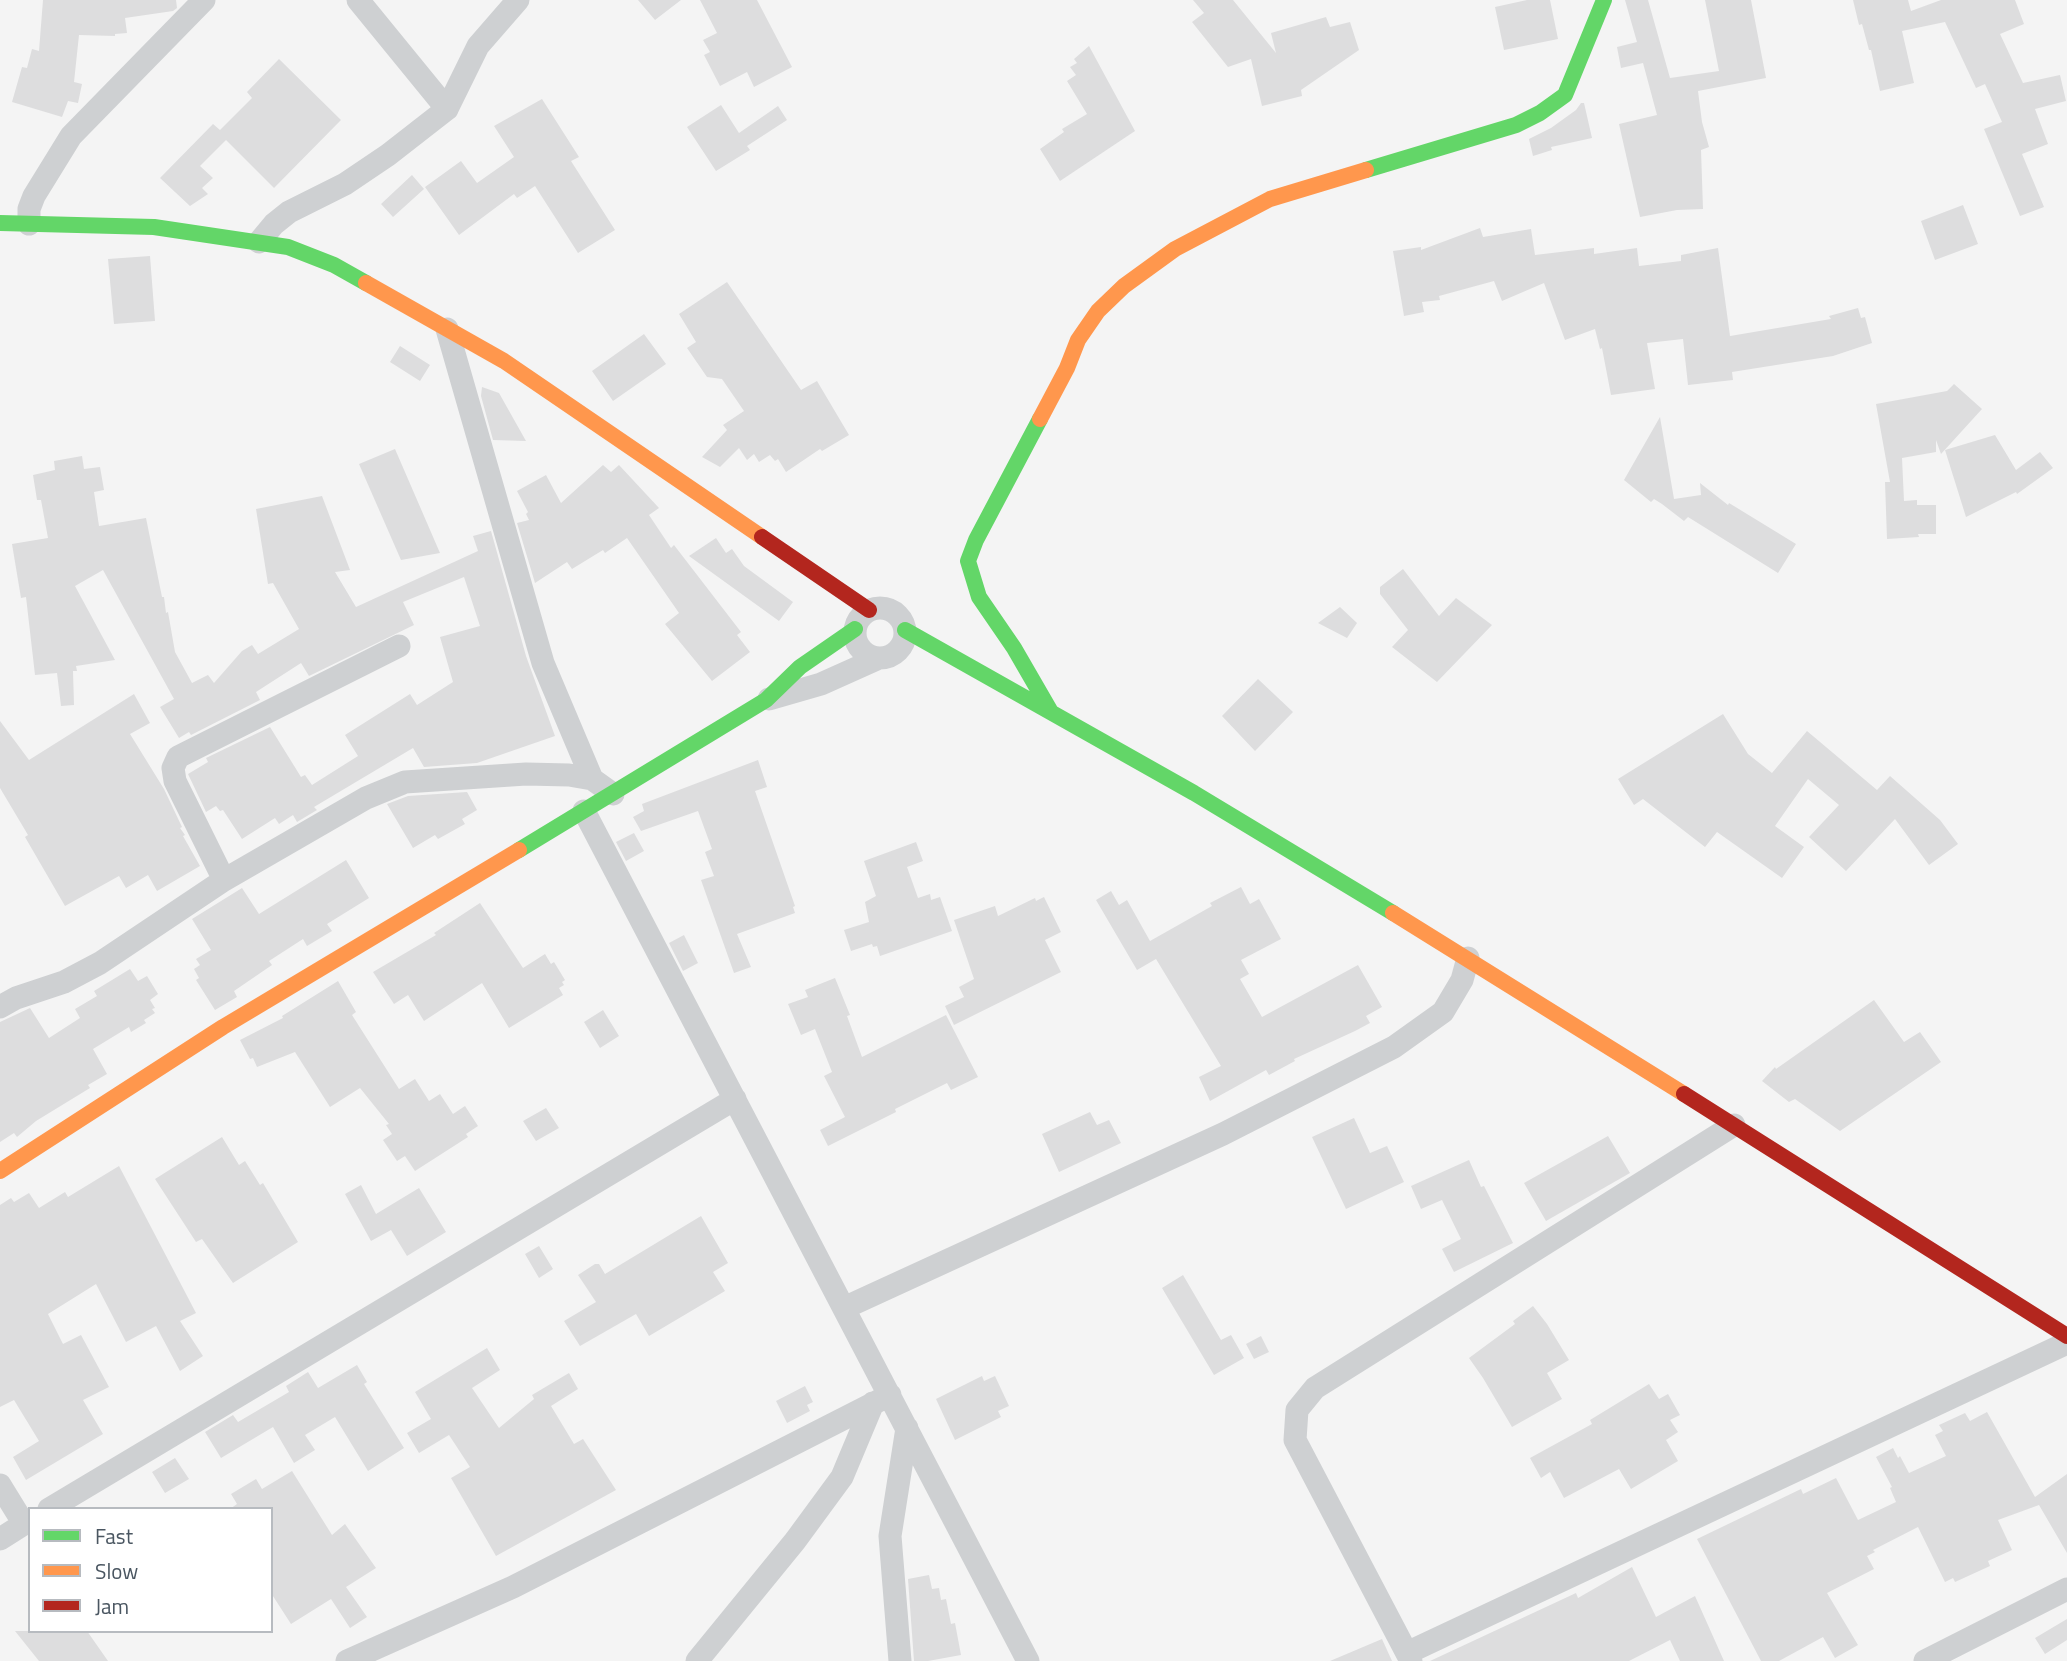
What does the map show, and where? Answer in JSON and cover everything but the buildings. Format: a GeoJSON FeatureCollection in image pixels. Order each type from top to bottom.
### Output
{"type":"FeatureCollection","features":[{"type":"Feature","properties":{"kind":"street"},"geometry":{"type":"LineString","coordinates":[[29,224],[29,209],[34,196],[71,136],[204,0]]}},
{"type":"Feature","properties":{"kind":"street"},"geometry":{"type":"LineString","coordinates":[[358,0],[447,109]]}},
{"type":"Feature","properties":{"kind":"street"},"geometry":{"type":"LineString","coordinates":[[259,242],[274,224],[289,212],[345,184],[388,155],[447,109],[478,46],[517,0]]}},
{"type":"Feature","properties":{"kind":"street"},"geometry":{"type":"LineString","coordinates":[[1052,713],[1014,648],[979,597],[968,561],[976,540],[1067,368],[1078,340],[1098,312],[1124,286],[1175,249],[1270,200],[1517,125],[1540,113],[1565,95],[1604,0]]}},
{"type":"Feature","properties":{"kind":"street"},"geometry":{"type":"LineString","coordinates":[[0,223],[154,227],[288,247],[334,265],[504,361],[869,610]]}},
{"type":"Feature","properties":{"kind":"street"},"geometry":{"type":"LineString","coordinates":[[447,329],[543,663],[592,779]]}},
{"type":"Feature","properties":{"kind":"street"},"geometry":{"type":"LineString","coordinates":[[0,1171],[223,1027],[614,794],[766,699],[800,667],[855,629],[862,614],[877,607],[892,610],[903,622],[905,630],[902,647],[888,657],[870,657],[857,646],[855,629]]}},
{"type":"Feature","properties":{"kind":"street"},"geometry":{"type":"LineString","coordinates":[[905,630],[1195,793],[1468,958],[2067,1336]]}},
{"type":"Feature","properties":{"kind":"street"},"geometry":{"type":"LineString","coordinates":[[224,880],[175,781],[173,768],[178,757],[399,646]]}},
{"type":"Feature","properties":{"kind":"street"},"geometry":{"type":"LineString","coordinates":[[766,699],[821,684],[879,658]]}},
{"type":"Feature","properties":{"kind":"street"},"geometry":{"type":"LineString","coordinates":[[0,1007],[16,998],[64,982],[100,963],[224,880],[366,799],[405,782],[569,775],[592,779],[614,794]]}},
{"type":"Feature","properties":{"kind":"street"},"geometry":{"type":"LineString","coordinates":[[584,811],[844,1308],[881,1399],[907,1428],[1028,1661]]}},
{"type":"Feature","properties":{"kind":"street"},"geometry":{"type":"LineString","coordinates":[[844,1308],[1223,1134],[1394,1047],[1443,1012],[1462,980],[1468,958]]}},
{"type":"Feature","properties":{"kind":"street"},"geometry":{"type":"LineString","coordinates":[[52,1507],[735,1099]]}},
{"type":"Feature","properties":{"kind":"street"},"geometry":{"type":"LineString","coordinates":[[1734,1125],[1315,1388],[1297,1410],[1295,1440],[1409,1657],[2067,1343]]}},
{"type":"Feature","properties":{"kind":"street"},"geometry":{"type":"LineString","coordinates":[[347,1661],[513,1587],[881,1399]]}},
{"type":"Feature","properties":{"kind":"street"},"geometry":{"type":"LineString","coordinates":[[697,1661],[795,1541],[842,1477],[881,1399]]}},
{"type":"Feature","properties":{"kind":"street"},"geometry":{"type":"LineString","coordinates":[[900,1661],[890,1536],[907,1428]]}},
{"type":"Feature","properties":{"kind":"street"},"geometry":{"type":"LineString","coordinates":[[0,1485],[27,1522],[0,1539]]}},
{"type":"Feature","properties":{"kind":"street"},"geometry":{"type":"LineString","coordinates":[[1925,1661],[2067,1589]]}},
{"type":"Feature","properties":{"kind":"traffic: fast"},"geometry":{"type":"LineString","coordinates":[[1366,170],[1516,125],[1540,113],[1565,95],[1604,0]]}},
{"type":"Feature","properties":{"kind":"traffic: fast"},"geometry":{"type":"LineString","coordinates":[[0,223],[154,227],[288,247],[334,265],[366,283]]}},
{"type":"Feature","properties":{"kind":"traffic: fast"},"geometry":{"type":"LineString","coordinates":[[1040,419],[976,540],[968,561],[979,597],[1014,648],[1051,712]]}},
{"type":"Feature","properties":{"kind":"traffic: fast"},"geometry":{"type":"LineString","coordinates":[[519,850],[766,700],[800,667],[855,629]]}},
{"type":"Feature","properties":{"kind":"traffic: fast"},"geometry":{"type":"LineString","coordinates":[[905,630],[1194,793],[1393,913]]}},
{"type":"Feature","properties":{"kind":"traffic: slow"},"geometry":{"type":"LineString","coordinates":[[1040,419],[1067,368],[1078,340],[1098,311],[1124,286],[1175,249],[1270,199],[1366,170]]}},
{"type":"Feature","properties":{"kind":"traffic: slow"},"geometry":{"type":"LineString","coordinates":[[366,283],[504,361],[762,537]]}},
{"type":"Feature","properties":{"kind":"traffic: slow"},"geometry":{"type":"LineString","coordinates":[[0,1171],[223,1027],[519,850]]}},
{"type":"Feature","properties":{"kind":"traffic: slow"},"geometry":{"type":"LineString","coordinates":[[1393,913],[1684,1094]]}},
{"type":"Feature","properties":{"kind":"traffic: jam"},"geometry":{"type":"LineString","coordinates":[[762,537],[869,610]]}},
{"type":"Feature","properties":{"kind":"traffic: jam"},"geometry":{"type":"LineString","coordinates":[[1684,1094],[2067,1336]]}}]}
